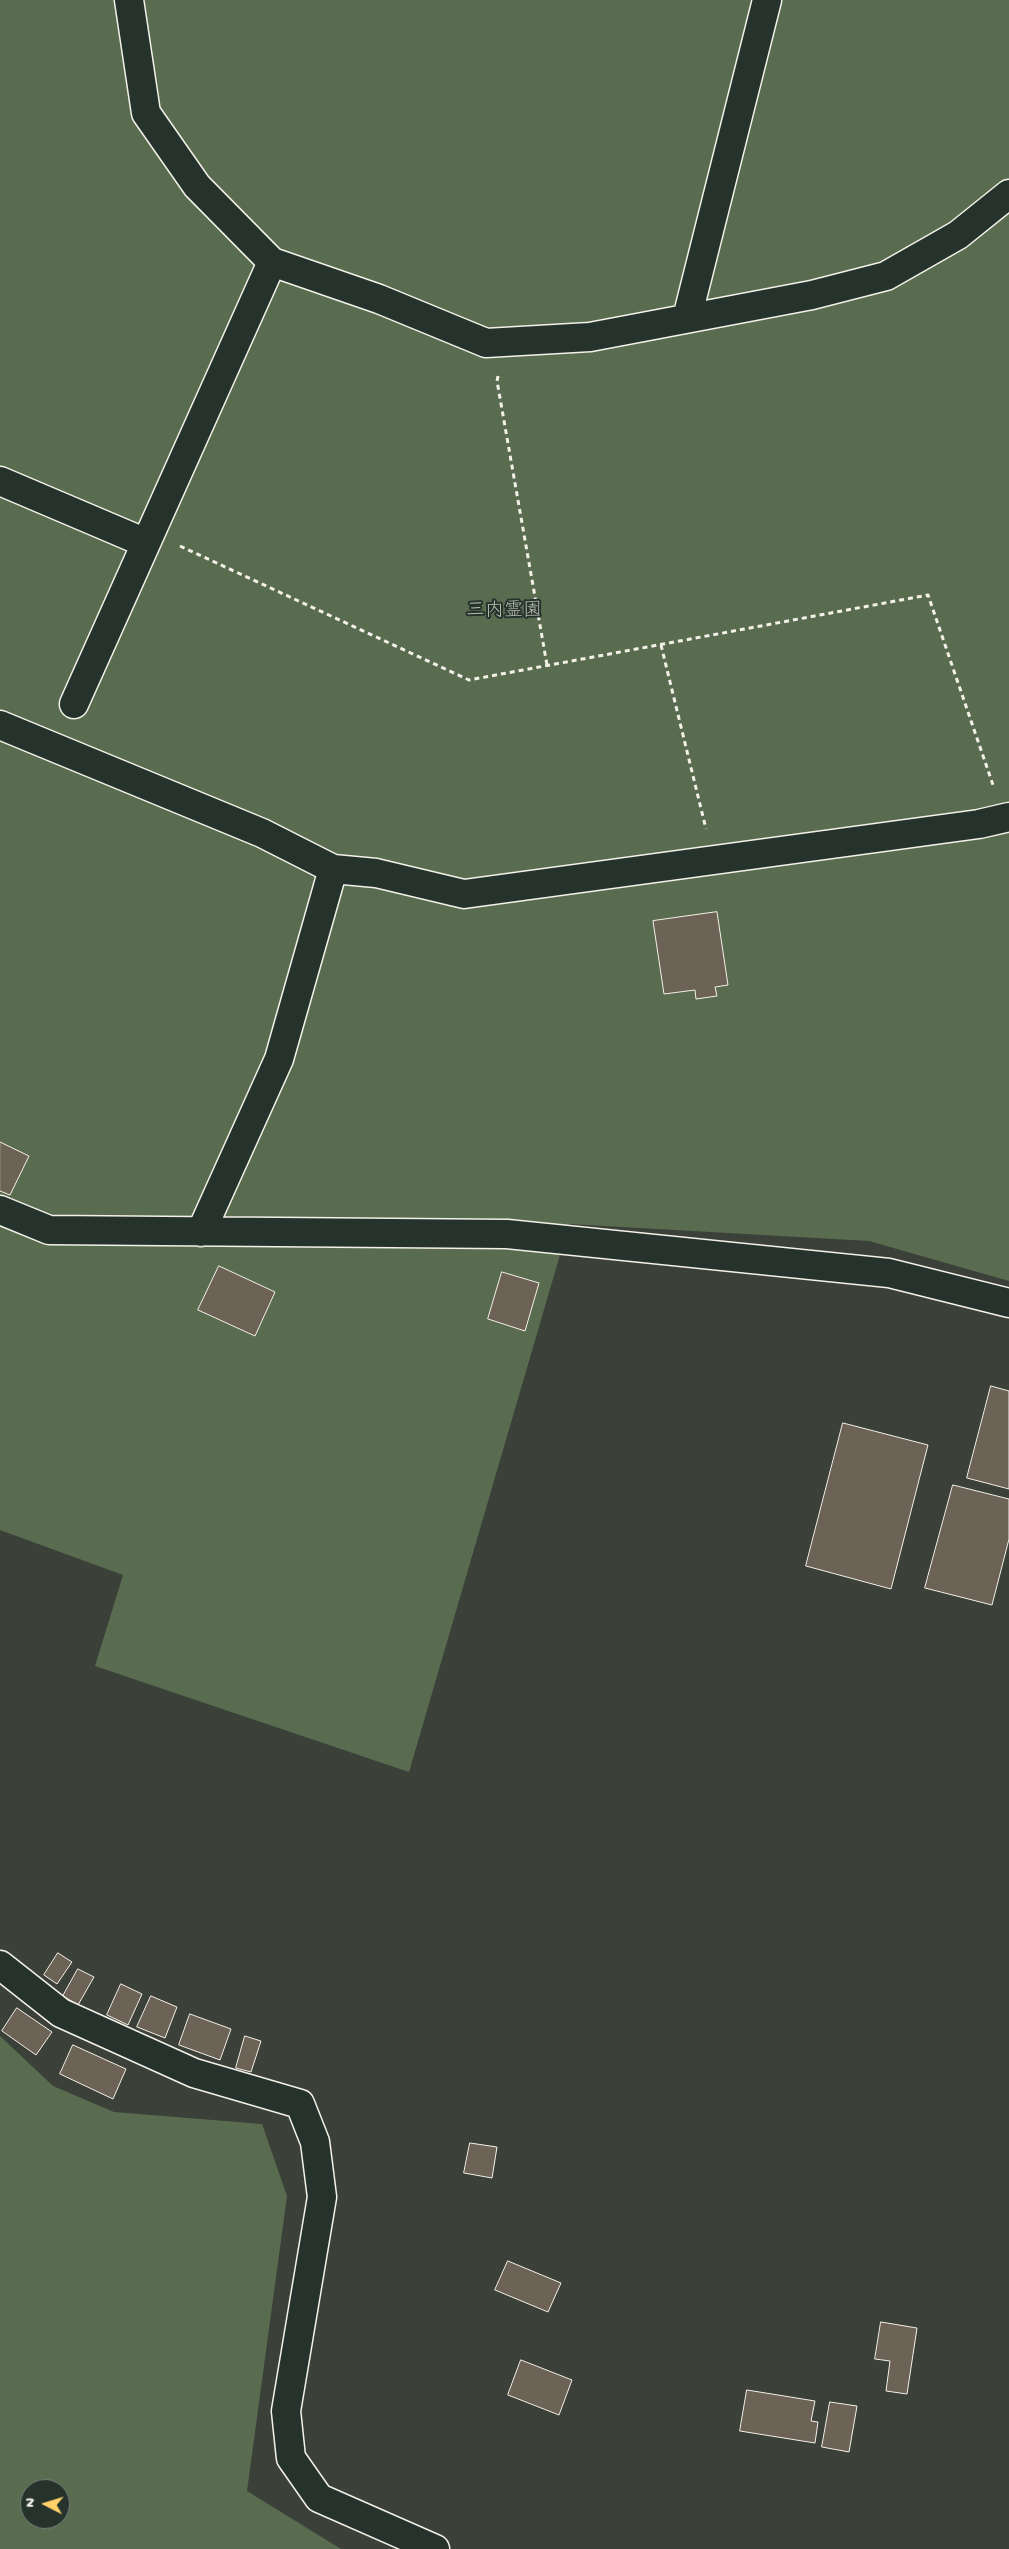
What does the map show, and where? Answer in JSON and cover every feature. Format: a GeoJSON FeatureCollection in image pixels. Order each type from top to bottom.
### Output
{"type":"FeatureCollection","features":[{"type":"Feature","properties":{"kind":"street"},"geometry":{"type":"LineString","coordinates":[[129,0],[146,113],[197,186],[272,262],[379,299],[486,343],[590,337],[812,295],[886,276],[958,235],[1009,194]]}},
{"type":"Feature","properties":{"kind":"street"},"geometry":{"type":"LineString","coordinates":[[687,318],[767,0]]}},
{"type":"Feature","properties":{"kind":"street"},"geometry":{"type":"LineString","coordinates":[[74,704],[272,262]]}},
{"type":"Feature","properties":{"kind":"street"},"geometry":{"type":"LineString","coordinates":[[0,481],[148,538]]}},
{"type":"Feature","properties":{"kind":"street"},"geometry":{"type":"LineString","coordinates":[[0,725],[262,833],[333,869],[376,873],[464,894],[979,824],[1006,818]]}},
{"type":"Feature","properties":{"kind":"street"},"geometry":{"type":"LineString","coordinates":[[201,1232],[280,1059],[333,869]]}},
{"type":"Feature","properties":{"kind":"street"},"geometry":{"type":"LineString","coordinates":[[0,1210],[49,1230],[507,1234],[889,1273],[1009,1303]]}},
{"type":"Feature","properties":{"kind":"street"},"geometry":{"type":"LineString","coordinates":[[0,1964],[61,2013],[194,2073],[300,2104],[315,2142],[322,2197],[286,2411],[291,2458],[319,2498],[435,2549]]}},
{"type":"Feature","properties":{"kind":"path"},"geometry":{"type":"LineString","coordinates":[[505,342],[497,381],[547,665]]}},
{"type":"Feature","properties":{"kind":"path"},"geometry":{"type":"LineString","coordinates":[[148,538],[469,680],[928,595],[1006,818]]}},
{"type":"Feature","properties":{"kind":"path"},"geometry":{"type":"LineString","coordinates":[[661,644],[714,860]]}},
{"type":"Feature","properties":{"kind":"green space","name":"三内霊園"},"geometry":{"type":"Polygon","coordinates":[[[0,0],[1009,0],[1009,1281],[869,1241],[569,1224],[409,1772],[95,1666],[123,1575],[0,1530],[0,0]]]}},
{"type":"Feature","properties":{"kind":"green space"},"geometry":{"type":"Polygon","coordinates":[[[0,2036],[53,2086],[114,2112],[262,2124],[287,2196],[247,2491],[341,2549],[0,2549],[0,2036]]]}},
{"type":"Feature","properties":{"kind":"building"},"geometry":{"type":"Polygon","coordinates":[[[717,912],[728,985],[715,987],[717,996],[696,999],[695,990],[664,994],[653,921],[717,912]]]}},
{"type":"Feature","properties":{"kind":"building"},"geometry":{"type":"Polygon","coordinates":[[[0,1142],[29,1156],[10,1195],[0,1191],[0,1142]]]}},
{"type":"Feature","properties":{"kind":"building"},"geometry":{"type":"Polygon","coordinates":[[[219,1266],[275,1292],[255,1336],[198,1310],[219,1266]]]}},
{"type":"Feature","properties":{"kind":"building"},"geometry":{"type":"Polygon","coordinates":[[[502,1272],[539,1283],[525,1331],[488,1319],[502,1272]]]}},
{"type":"Feature","properties":{"kind":"building"},"geometry":{"type":"Polygon","coordinates":[[[991,1386],[1009,1391],[1009,1489],[967,1478],[991,1386]]]}},
{"type":"Feature","properties":{"kind":"building"},"geometry":{"type":"Polygon","coordinates":[[[843,1423],[928,1445],[891,1589],[806,1566],[843,1423]]]}},
{"type":"Feature","properties":{"kind":"building"},"geometry":{"type":"Polygon","coordinates":[[[953,1485],[1009,1499],[1009,1539],[992,1605],[925,1588],[953,1485]]]}},
{"type":"Feature","properties":{"kind":"building"},"geometry":{"type":"Polygon","coordinates":[[[58,1953],[72,1962],[57,1984],[44,1975],[58,1953]]]}},
{"type":"Feature","properties":{"kind":"building"},"geometry":{"type":"Polygon","coordinates":[[[78,1969],[94,1977],[78,2005],[63,1996],[78,1969]]]}},
{"type":"Feature","properties":{"kind":"building"},"geometry":{"type":"Polygon","coordinates":[[[121,1984],[142,1994],[128,2025],[107,2015],[121,1984]]]}},
{"type":"Feature","properties":{"kind":"building"},"geometry":{"type":"Polygon","coordinates":[[[151,1996],[177,2007],[165,2038],[137,2027],[151,1996]]]}},
{"type":"Feature","properties":{"kind":"building"},"geometry":{"type":"Polygon","coordinates":[[[17,2008],[52,2032],[36,2055],[2,2031],[17,2008]]]}},
{"type":"Feature","properties":{"kind":"building"},"geometry":{"type":"Polygon","coordinates":[[[190,2014],[231,2029],[220,2060],[179,2045],[190,2014]]]}},
{"type":"Feature","properties":{"kind":"building"},"geometry":{"type":"Polygon","coordinates":[[[245,2036],[261,2041],[251,2072],[236,2068],[245,2036]]]}},
{"type":"Feature","properties":{"kind":"building"},"geometry":{"type":"Polygon","coordinates":[[[73,2045],[126,2069],[113,2099],[60,2074],[73,2045]]]}},
{"type":"Feature","properties":{"kind":"building"},"geometry":{"type":"Polygon","coordinates":[[[470,2143],[497,2147],[492,2178],[464,2173],[470,2143]]]}},
{"type":"Feature","properties":{"kind":"building"},"geometry":{"type":"Polygon","coordinates":[[[508,2261],[561,2283],[548,2312],[495,2290],[508,2261]]]}},
{"type":"Feature","properties":{"kind":"building"},"geometry":{"type":"Polygon","coordinates":[[[881,2322],[917,2328],[907,2394],[886,2391],[890,2361],[875,2359],[881,2322]]]}},
{"type":"Feature","properties":{"kind":"building"},"geometry":{"type":"Polygon","coordinates":[[[521,2360],[572,2380],[559,2415],[508,2395],[521,2360]]]}},
{"type":"Feature","properties":{"kind":"building"},"geometry":{"type":"Polygon","coordinates":[[[747,2390],[815,2401],[811,2421],[818,2422],[815,2443],[740,2431],[747,2390]]]}},
{"type":"Feature","properties":{"kind":"building"},"geometry":{"type":"Polygon","coordinates":[[[830,2402],[857,2406],[849,2452],[822,2447],[830,2402]]]}}]}
